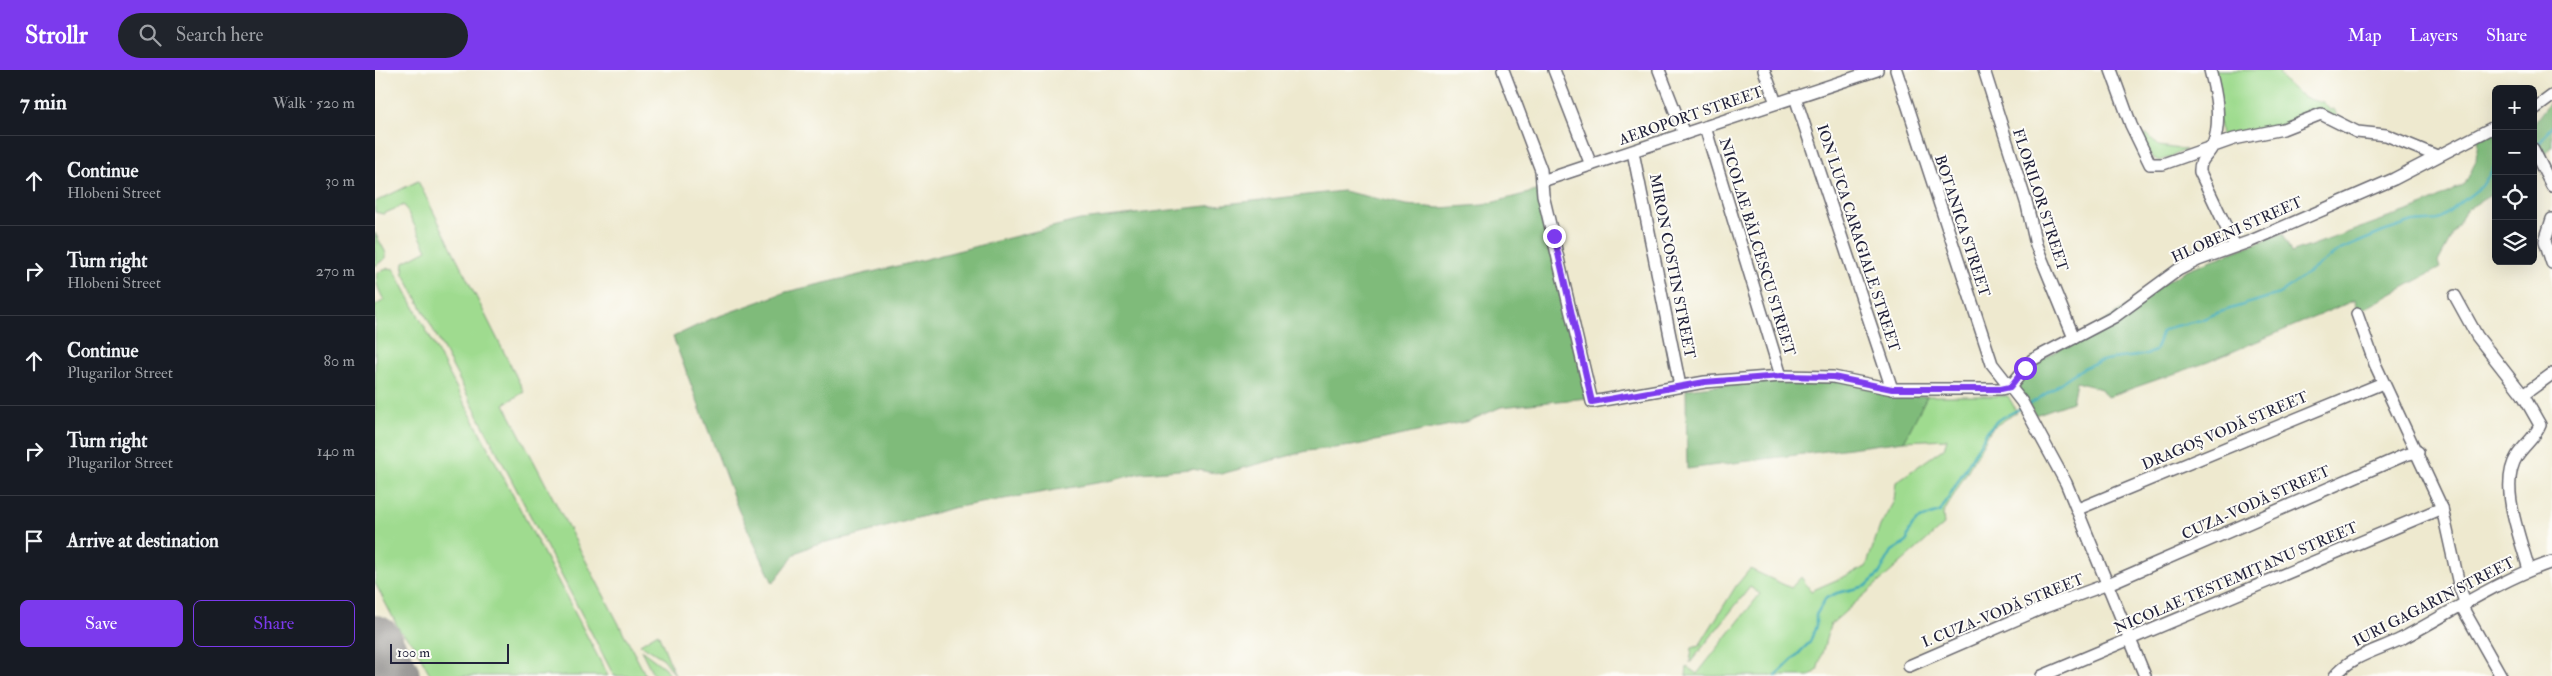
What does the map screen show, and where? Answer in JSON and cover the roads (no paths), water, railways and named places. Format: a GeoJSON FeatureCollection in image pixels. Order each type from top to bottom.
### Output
{"type":"FeatureCollection","features":[{"type":"Feature","properties":{"kind":"street"},"geometry":{"type":"LineString","coordinates":[[1503,70],[1541,170],[1543,195],[1592,402],[1705,382],[1781,376],[1833,377],[1892,389],[2001,389],[2010,387]]}},
{"type":"Feature","properties":{"kind":"street"},"geometry":{"type":"LineString","coordinates":[[1554,70],[1591,165]]}},
{"type":"Feature","properties":{"kind":"street"},"geometry":{"type":"LineString","coordinates":[[1659,70],[1684,134]]}},
{"type":"Feature","properties":{"kind":"street"},"geometry":{"type":"LineString","coordinates":[[1764,70],[1776,103]]}},
{"type":"Feature","properties":{"kind":"street","name":"AEROPORT STREET"},"geometry":{"type":"LineString","coordinates":[[1542,181],[1633,152],[1861,73],[1877,70]]}},
{"type":"Feature","properties":{"kind":"street","name":"BOTANICA STREET"},"geometry":{"type":"LineString","coordinates":[[1896,70],[1992,364],[2025,406],[2078,508],[2145,676]]}},
{"type":"Feature","properties":{"kind":"street","name":"FLORILOR STREET"},"geometry":{"type":"LineString","coordinates":[[1984,70],[2027,205],[2036,245],[2074,338]]}},
{"type":"Feature","properties":{"kind":"street"},"geometry":{"type":"LineString","coordinates":[[2111,70],[2131,125],[2150,164],[2163,164],[2213,145],[2283,129],[2321,114],[2357,132],[2387,135],[2437,156]]}},
{"type":"Feature","properties":{"kind":"street"},"geometry":{"type":"LineString","coordinates":[[2210,70],[2217,114],[2213,145],[2201,161],[2200,172],[2235,246]]}},
{"type":"Feature","properties":{"kind":"street"},"geometry":{"type":"LineString","coordinates":[[2537,107],[2552,96]]}},
{"type":"Feature","properties":{"kind":"street","name":"ION LUCA CARAGIALE STREET"},"geometry":{"type":"LineString","coordinates":[[1795,97],[1892,389]]}},
{"type":"Feature","properties":{"kind":"street","name":"NICOLAE BĂLCESCU STREET"},"geometry":{"type":"LineString","coordinates":[[1705,127],[1781,376]]}},
{"type":"Feature","properties":{"kind":"street","name":"HLOBENI STREET"},"geometry":{"type":"LineString","coordinates":[[2010,387],[2032,360],[2114,317],[2178,270],[2393,180],[2492,128]]}},
{"type":"Feature","properties":{"kind":"street","name":"MIRON COSTIN STREET"},"geometry":{"type":"LineString","coordinates":[[1633,152],[1680,386]]}},
{"type":"Feature","properties":{"kind":"street"},"geometry":{"type":"LineString","coordinates":[[2537,157],[2551,189]]}},
{"type":"Feature","properties":{"kind":"street"},"geometry":{"type":"LineString","coordinates":[[2552,220],[2545,241],[2552,263]]}},
{"type":"Feature","properties":{"kind":"street"},"geometry":{"type":"LineString","coordinates":[[2455,296],[2477,336],[2523,394],[2540,426],[2517,456],[2512,467],[2510,495],[2529,570]]}},
{"type":"Feature","properties":{"kind":"street"},"geometry":{"type":"LineString","coordinates":[[2357,314],[2383,383],[2418,452],[2442,508],[2464,606],[2501,676]]}},
{"type":"Feature","properties":{"kind":"street"},"geometry":{"type":"LineString","coordinates":[[2523,394],[2552,374]]}},
{"type":"Feature","properties":{"kind":"street","name":"DRAGOȘ VODĂ STREET"},"geometry":{"type":"LineString","coordinates":[[2078,508],[2383,383]]}},
{"type":"Feature","properties":{"kind":"street","name":"CUZA-VODĂ STREET"},"geometry":{"type":"LineString","coordinates":[[2108,584],[2405,455],[2418,452]]}},
{"type":"Feature","properties":{"kind":"street","name":"NICOLAE TESTEMIȚANU STREET"},"geometry":{"type":"LineString","coordinates":[[2042,676],[2442,508]]}},
{"type":"Feature","properties":{"kind":"street","name":"IURI GAGARIN STREET"},"geometry":{"type":"LineString","coordinates":[[2335,676],[2347,664],[2464,606],[2511,578],[2552,562]]}},
{"type":"Feature","properties":{"kind":"street","name":"I. CUZA-VODĂ STREET"},"geometry":{"type":"LineString","coordinates":[[1909,666],[2045,607],[2108,584]]}},
{"type":"Feature","properties":{"kind":"waterway"},"geometry":{"type":"LineString","coordinates":[[2537,144],[2540,143],[2552,125]]}},
{"type":"Feature","properties":{"kind":"waterway"},"geometry":{"type":"LineString","coordinates":[[2028,405],[2072,375],[2092,364],[2109,359],[2149,354],[2155,351],[2162,332],[2171,327],[2201,320],[2217,313],[2279,294],[2340,250],[2413,222],[2439,220],[2482,186],[2492,170]]}},
{"type":"Feature","properties":{"kind":"waterway"},"geometry":{"type":"LineString","coordinates":[[1776,676],[1810,642],[1816,626],[1816,615],[1826,598],[1837,593],[1866,586],[1879,574],[1892,551],[1907,542],[1913,525],[1922,518],[1940,512],[1988,430],[1998,420],[2021,408]]}}]}
